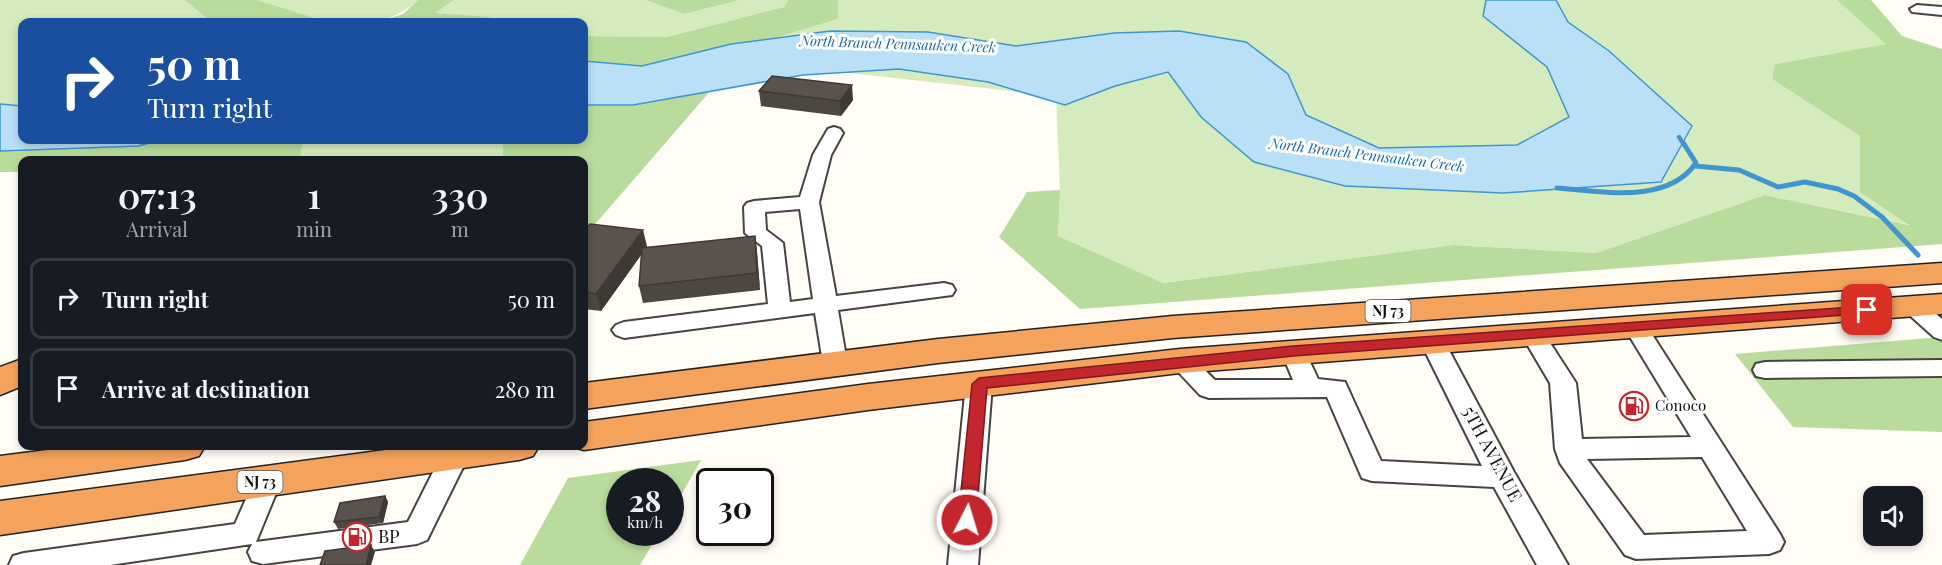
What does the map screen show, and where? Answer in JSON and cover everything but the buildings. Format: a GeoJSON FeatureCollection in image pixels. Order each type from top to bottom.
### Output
{"type":"FeatureCollection","features":[{"type":"Feature","properties":{"kind":"highway","name":"NJ 73"},"geometry":{"type":"LineString","coordinates":[[588,395],[835,363],[1173,327],[1942,273]]}},
{"type":"Feature","properties":{"kind":"highway","name":"NJ 73"},"geometry":{"type":"LineString","coordinates":[[588,435],[979,384],[1180,361],[1928,305]]}},
{"type":"Feature","properties":{"kind":"highway"},"geometry":{"type":"LineString","coordinates":[[0,382],[18,373]]}},
{"type":"Feature","properties":{"kind":"highway"},"geometry":{"type":"LineString","coordinates":[[0,471],[155,450]]}},
{"type":"Feature","properties":{"kind":"highway","name":"NJ 73"},"geometry":{"type":"LineString","coordinates":[[0,518],[491,450]]}},
{"type":"Feature","properties":{"kind":"street"},"geometry":{"type":"LineString","coordinates":[[1917,9],[1942,11]]}},
{"type":"Feature","properties":{"kind":"street"},"geometry":{"type":"LineString","coordinates":[[834,133],[822,155],[809,202],[835,363]]}},
{"type":"Feature","properties":{"kind":"street"},"geometry":{"type":"LineString","coordinates":[[780,310],[772,243],[756,233],[754,207],[809,202]]}},
{"type":"Feature","properties":{"kind":"street"},"geometry":{"type":"LineString","coordinates":[[624,330],[944,290]]}},
{"type":"Feature","properties":{"kind":"street"},"geometry":{"type":"LineString","coordinates":[[1928,305],[1942,332]]}},
{"type":"Feature","properties":{"kind":"street"},"geometry":{"type":"LineString","coordinates":[[1533,334],[1563,383],[1569,456],[1636,547],[1769,542],[1636,327]]}},
{"type":"Feature","properties":{"kind":"street","name":"5TH AVENUE"},"geometry":{"type":"LineString","coordinates":[[1432,341],[1503,477],[1553,565]]}},
{"type":"Feature","properties":{"kind":"street"},"geometry":{"type":"LineString","coordinates":[[1293,351],[1309,388]]}},
{"type":"Feature","properties":{"kind":"street"},"geometry":{"type":"LineString","coordinates":[[1180,361],[1209,389],[1336,388],[1372,471],[1503,477]]}},
{"type":"Feature","properties":{"kind":"street"},"geometry":{"type":"LineString","coordinates":[[1765,370],[1942,368]]}},
{"type":"Feature","properties":{"kind":"street"},"geometry":{"type":"LineString","coordinates":[[963,565],[979,384]]}},
{"type":"Feature","properties":{"kind":"street"},"geometry":{"type":"LineString","coordinates":[[1569,448],[1710,447]]}},
{"type":"Feature","properties":{"kind":"street"},"geometry":{"type":"LineString","coordinates":[[24,565],[326,545],[417,532],[455,455]]}},
{"type":"Feature","properties":{"kind":"street"},"geometry":{"type":"LineString","coordinates":[[261,550],[267,481]]}},
{"type":"Feature","properties":{"kind":"green space"},"geometry":{"type":"Polygon","coordinates":[[[0,0],[185,0],[206,18],[18,18],[18,132],[0,134],[0,0]]]}},
{"type":"Feature","properties":{"kind":"green space"},"geometry":{"type":"Polygon","coordinates":[[[185,0],[257,0],[314,18],[206,18],[185,0]]]}},
{"type":"Feature","properties":{"kind":"green space"},"geometry":{"type":"Polygon","coordinates":[[[257,0],[418,0],[400,13],[388,18],[316,18],[257,0]]]}},
{"type":"Feature","properties":{"kind":"green space"},"geometry":{"type":"Polygon","coordinates":[[[418,0],[454,0],[435,13],[490,17],[391,18],[403,14],[418,0]]]}},
{"type":"Feature","properties":{"kind":"green space"},"geometry":{"type":"Polygon","coordinates":[[[454,0],[645,0],[684,14],[740,0],[788,0],[784,7],[665,37],[588,36],[588,18],[489,18],[434,13],[454,0]]]}},
{"type":"Feature","properties":{"kind":"green space"},"geometry":{"type":"Polygon","coordinates":[[[645,0],[740,0],[684,14],[645,0]]]}},
{"type":"Feature","properties":{"kind":"green space"},"geometry":{"type":"Polygon","coordinates":[[[788,0],[838,0],[838,19],[775,38],[712,89],[588,232],[588,156],[503,156],[503,144],[588,144],[588,36],[666,37],[784,7],[788,0]]]}},
{"type":"Feature","properties":{"kind":"green space"},"geometry":{"type":"Polygon","coordinates":[[[838,0],[1837,0],[1887,44],[1775,64],[1772,79],[1860,136],[1860,192],[1911,225],[1765,195],[1596,253],[1453,245],[1162,283],[1058,236],[1060,190],[1056,96],[841,72],[770,73],[712,89],[775,38],[838,19],[838,0]]]}},
{"type":"Feature","properties":{"kind":"green space"},"geometry":{"type":"Polygon","coordinates":[[[1837,0],[1871,0],[1902,36],[1942,49],[1942,244],[1080,309],[999,237],[1027,192],[1060,190],[1058,236],[1163,283],[1453,245],[1596,253],[1765,195],[1909,225],[1860,192],[1860,136],[1772,79],[1775,64],[1886,44],[1837,0]]]}},
{"type":"Feature","properties":{"kind":"green space"},"geometry":{"type":"Polygon","coordinates":[[[0,134],[18,139],[18,144],[302,144],[301,156],[18,156],[18,172],[0,172],[0,134]]]}},
{"type":"Feature","properties":{"kind":"green space"},"geometry":{"type":"Polygon","coordinates":[[[302,144],[503,144],[503,156],[301,156],[302,144]]]}},
{"type":"Feature","properties":{"kind":"green space"},"geometry":{"type":"Polygon","coordinates":[[[1942,337],[1942,432],[1793,427],[1735,354],[1942,337]]]}},
{"type":"Feature","properties":{"kind":"green space"},"geometry":{"type":"Polygon","coordinates":[[[701,460],[684,490],[684,468],[642,468],[701,460]]]}},
{"type":"Feature","properties":{"kind":"green space"},"geometry":{"type":"Polygon","coordinates":[[[606,473],[606,546],[651,546],[640,565],[520,565],[568,478],[606,473]]]}},
{"type":"Feature","properties":{"kind":"water"},"geometry":{"type":"Polygon","coordinates":[[[1486,0],[1556,0],[1568,22],[1609,51],[1692,126],[1661,182],[1503,193],[1345,186],[1254,162],[1201,117],[1168,72],[1115,86],[1065,105],[988,82],[899,69],[803,75],[633,105],[588,105],[588,61],[642,66],[731,44],[830,31],[928,32],[1016,46],[1114,33],[1179,31],[1246,42],[1288,74],[1306,115],[1379,148],[1517,145],[1569,117],[1547,67],[1483,16],[1486,0]]]}},
{"type":"Feature","properties":{"kind":"water"},"geometry":{"type":"Polygon","coordinates":[[[0,104],[18,106],[18,144],[146,144],[138,146],[0,151],[0,104]]]}},
{"type":"Feature","properties":{"kind":"waterway","name":"North Branch Pennsauken Creek"},"geometry":{"type":"LineString","coordinates":[[1679,137],[1685,146]]}},
{"type":"Feature","properties":{"kind":"waterway","name":"North Branch Pennsauken Creek"},"geometry":{"type":"LineString","coordinates":[[1557,188],[1632,192],[1668,185],[1684,176],[1696,163],[1684,144]]}},
{"type":"Feature","properties":{"kind":"waterway"},"geometry":{"type":"LineString","coordinates":[[1695,166],[1739,170],[1778,187],[1805,182],[1838,189],[1854,196],[1882,217],[1918,255]]}},
{"type":"Feature","properties":{"kind":"place","name":"Conoco"},"geometry":{"type":"Point","coordinates":[1634,406]}},
{"type":"Feature","properties":{"kind":"place","name":"BP"},"geometry":{"type":"Point","coordinates":[357,537]}},
{"type":"Feature","properties":{"kind":"route"},"geometry":{"type":"LineString","coordinates":[[967,520],[979,384],[1180,361],[1293,351],[1867,310]]}}]}
